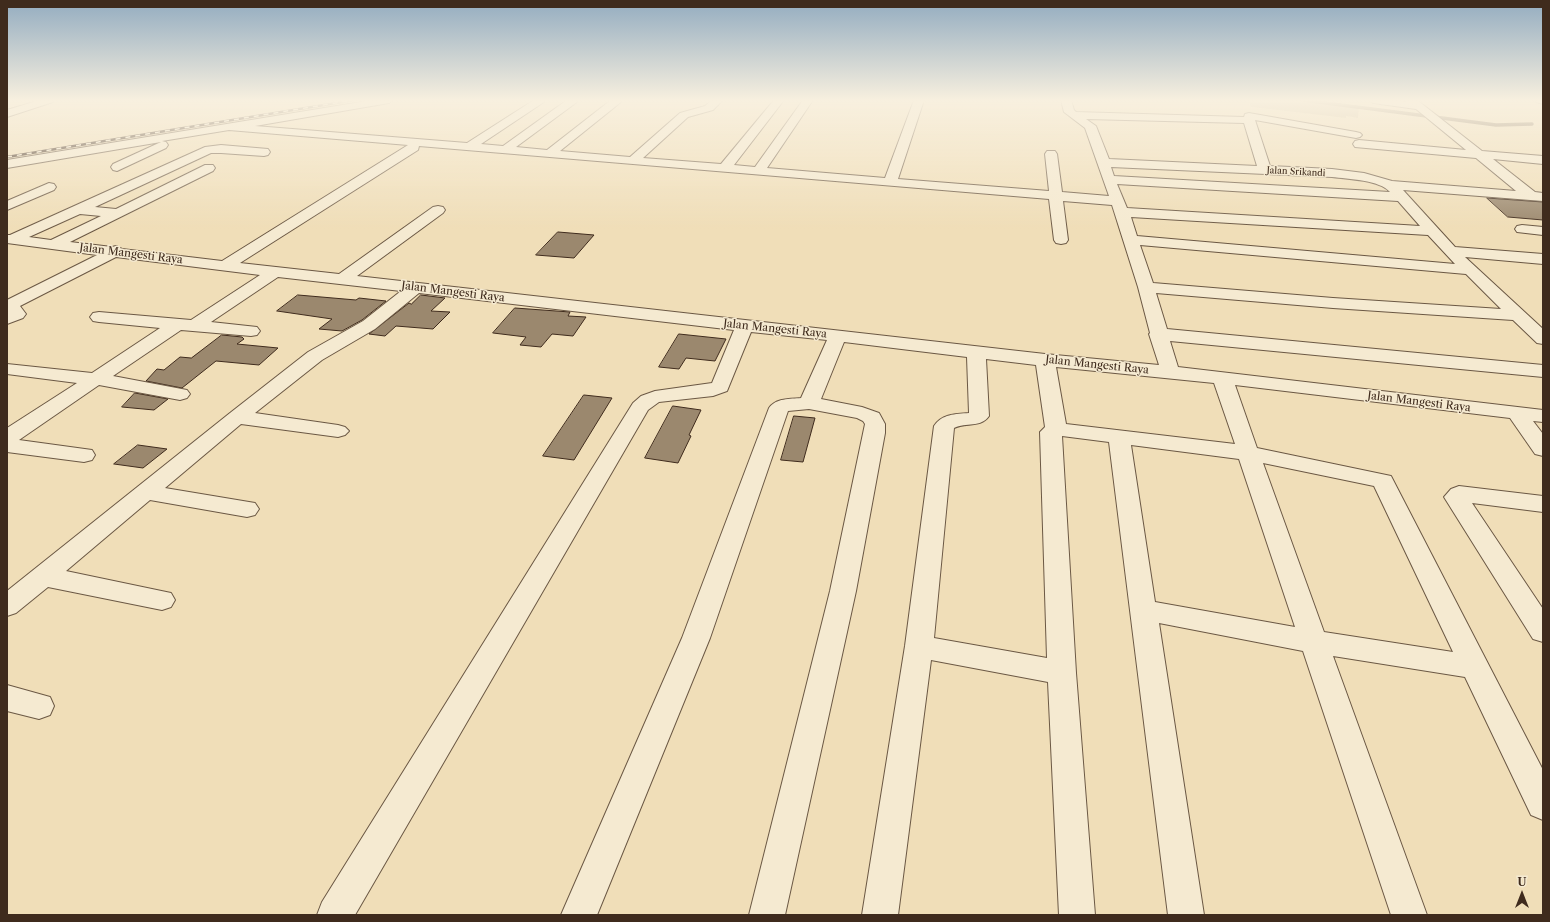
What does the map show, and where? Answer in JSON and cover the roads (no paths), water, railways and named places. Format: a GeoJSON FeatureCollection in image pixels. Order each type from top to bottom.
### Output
{"type":"FeatureCollection","features":[{"type":"Feature","properties":{"kind":"street"},"geometry":{"type":"LineString","coordinates":[[7,164],[130,143]]}},
{"type":"Feature","properties":{"kind":"street"},"geometry":{"type":"LineString","coordinates":[[145,178],[121,169],[167,143]]}},
{"type":"Feature","properties":{"kind":"street"},"geometry":{"type":"LineString","coordinates":[[422,143],[1056,196],[1119,207],[1431,230]]}},
{"type":"Feature","properties":{"kind":"street"},"geometry":{"type":"LineString","coordinates":[[469,147],[475,143]]}},
{"type":"Feature","properties":{"kind":"street"},"geometry":{"type":"LineString","coordinates":[[505,150],[514,143]]}},
{"type":"Feature","properties":{"kind":"street"},"geometry":{"type":"LineString","coordinates":[[551,152],[562,143]]}},
{"type":"Feature","properties":{"kind":"street"},"geometry":{"type":"LineString","coordinates":[[632,160],[652,143]]}},
{"type":"Feature","properties":{"kind":"street"},"geometry":{"type":"LineString","coordinates":[[726,168],[745,143]]}},
{"type":"Feature","properties":{"kind":"street"},"geometry":{"type":"LineString","coordinates":[[760,171],[779,143]]}},
{"type":"Feature","properties":{"kind":"street"},"geometry":{"type":"LineString","coordinates":[[890,182],[904,143]]}},
{"type":"Feature","properties":{"kind":"street"},"geometry":{"type":"LineString","coordinates":[[1096,143],[1131,240],[1170,372]]}},
{"type":"Feature","properties":{"kind":"street"},"geometry":{"type":"LineString","coordinates":[[1256,143],[1265,170]]}},
{"type":"Feature","properties":{"kind":"street"},"geometry":{"type":"LineString","coordinates":[[1360,143],[1376,179]]}},
{"type":"Feature","properties":{"kind":"street"},"geometry":{"type":"LineString","coordinates":[[1409,143],[1479,155],[1543,160]]}},
{"type":"Feature","properties":{"kind":"street"},"geometry":{"type":"LineString","coordinates":[[1465,143],[1535,197],[1543,210]]}},
{"type":"Feature","properties":{"kind":"street"},"geometry":{"type":"LineString","coordinates":[[225,266],[414,147]]}},
{"type":"Feature","properties":{"kind":"street"},"geometry":{"type":"LineString","coordinates":[[10,239],[212,149],[264,152]]}},
{"type":"Feature","properties":{"kind":"street"},"geometry":{"type":"LineString","coordinates":[[1052,154],[1061,240]]}},
{"type":"Feature","properties":{"kind":"street","name":"Jalan Srikandi"},"geometry":{"type":"LineString","coordinates":[[1104,163],[1339,174],[1376,179],[1391,185]]}},
{"type":"Feature","properties":{"kind":"street"},"geometry":{"type":"LineString","coordinates":[[54,244],[209,168]]}},
{"type":"Feature","properties":{"kind":"street"},"geometry":{"type":"LineString","coordinates":[[1109,180],[1402,197]]}},
{"type":"Feature","properties":{"kind":"street"},"geometry":{"type":"LineString","coordinates":[[1391,185],[1535,197]]}},
{"type":"Feature","properties":{"kind":"street"},"geometry":{"type":"LineString","coordinates":[[1391,185],[1450,251],[1543,339]]}},
{"type":"Feature","properties":{"kind":"street"},"geometry":{"type":"LineString","coordinates":[[7,206],[49,187]]}},
{"type":"Feature","properties":{"kind":"street"},"geometry":{"type":"LineString","coordinates":[[1496,206],[1543,210]]}},
{"type":"Feature","properties":{"kind":"street"},"geometry":{"type":"LineString","coordinates":[[80,209],[118,213]]}},
{"type":"Feature","properties":{"kind":"street"},"geometry":{"type":"LineString","coordinates":[[343,279],[438,210]]}},
{"type":"Feature","properties":{"kind":"street"},"geometry":{"type":"LineString","coordinates":[[1522,229],[1543,231]]}},
{"type":"Feature","properties":{"kind":"street","name":"Jalan Mangesti Raya"},"geometry":{"type":"LineString","coordinates":[[10,239],[275,272],[1045,360],[1170,372],[1223,380],[1543,416]]}},
{"type":"Feature","properties":{"kind":"street"},"geometry":{"type":"LineString","coordinates":[[1131,240],[1470,270]]}},
{"type":"Feature","properties":{"kind":"street"},"geometry":{"type":"LineString","coordinates":[[7,319],[17,314],[14,310],[7,309],[8,306],[116,251]]}},
{"type":"Feature","properties":{"kind":"street"},"geometry":{"type":"LineString","coordinates":[[1450,251],[1541,260]]}},
{"type":"Feature","properties":{"kind":"street"},"geometry":{"type":"LineString","coordinates":[[7,438],[96,379],[275,272]]}},
{"type":"Feature","properties":{"kind":"street"},"geometry":{"type":"LineString","coordinates":[[7,606],[145,492],[315,356],[370,325],[415,288]]}},
{"type":"Feature","properties":{"kind":"street"},"geometry":{"type":"LineString","coordinates":[[1146,288],[1519,316]]}},
{"type":"Feature","properties":{"kind":"street"},"geometry":{"type":"LineString","coordinates":[[99,316],[251,331]]}},
{"type":"Feature","properties":{"kind":"street"},"geometry":{"type":"LineString","coordinates":[[335,915],[640,407],[648,400],[655,397],[713,390],[720,387],[744,326]]}},
{"type":"Feature","properties":{"kind":"street"},"geometry":{"type":"LineString","coordinates":[[1158,334],[1543,371]]}},
{"type":"Feature","properties":{"kind":"street"},"geometry":{"type":"LineString","coordinates":[[809,403],[838,336]]}},
{"type":"Feature","properties":{"kind":"street"},"geometry":{"type":"LineString","coordinates":[[880,915],[920,646],[944,426],[949,421],[972,419],[978,416],[976,352]]}},
{"type":"Feature","properties":{"kind":"street"},"geometry":{"type":"LineString","coordinates":[[1045,360],[1056,429]]}},
{"type":"Feature","properties":{"kind":"street"},"geometry":{"type":"LineString","coordinates":[[9,369],[96,379],[180,394]]}},
{"type":"Feature","properties":{"kind":"street"},"geometry":{"type":"LineString","coordinates":[[1223,380],[1409,915]]}},
{"type":"Feature","properties":{"kind":"street"},"geometry":{"type":"LineString","coordinates":[[578,915],[696,638],[779,408],[785,405],[809,403],[862,413],[872,417],[875,424],[843,591],[767,915]]}},
{"type":"Feature","properties":{"kind":"street"},"geometry":{"type":"LineString","coordinates":[[1516,413],[1543,449]]}},
{"type":"Feature","properties":{"kind":"street"},"geometry":{"type":"LineString","coordinates":[[237,418],[338,431]]}},
{"type":"Feature","properties":{"kind":"street"},"geometry":{"type":"LineString","coordinates":[[1077,915],[1062,673],[1051,432],[1056,429],[1249,454],[1383,482],[1543,804]]}},
{"type":"Feature","properties":{"kind":"street"},"geometry":{"type":"LineString","coordinates":[[1119,438],[1186,915]]}},
{"type":"Feature","properties":{"kind":"street"},"geometry":{"type":"LineString","coordinates":[[7,445],[84,455]]}},
{"type":"Feature","properties":{"kind":"street"},"geometry":{"type":"LineString","coordinates":[[145,492],[248,509]]}},
{"type":"Feature","properties":{"kind":"street"},"geometry":{"type":"LineString","coordinates":[[1543,504],[1459,494],[1456,497],[1543,631]]}},
{"type":"Feature","properties":{"kind":"street"},"geometry":{"type":"LineString","coordinates":[[43,576],[162,600]]}},
{"type":"Feature","properties":{"kind":"street"},"geometry":{"type":"LineString","coordinates":[[1144,610],[1315,642],[1475,667]]}},
{"type":"Feature","properties":{"kind":"street"},"geometry":{"type":"LineString","coordinates":[[920,646],[1062,673]]}},
{"type":"Feature","properties":{"kind":"street"},"geometry":{"type":"LineString","coordinates":[[7,698],[39,706]]}},
{"type":"Feature","properties":{"kind":"railway"},"geometry":{"type":"LineString","coordinates":[[7,157],[92,143]]}}]}
